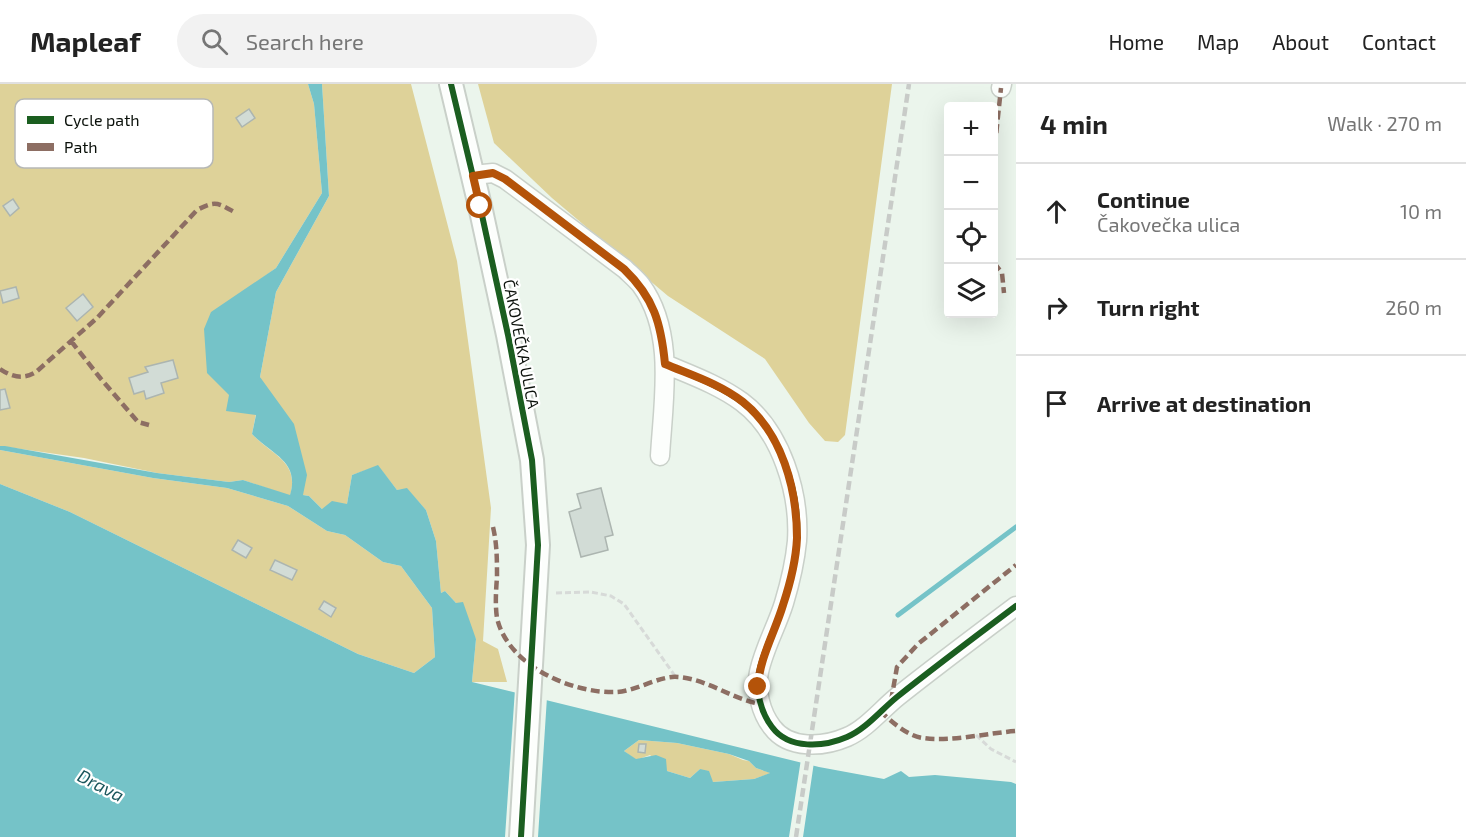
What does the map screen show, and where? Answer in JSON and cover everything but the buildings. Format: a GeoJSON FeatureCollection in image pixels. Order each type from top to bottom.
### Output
{"type":"FeatureCollection","features":[{"type":"Feature","properties":{"kind":"main road","name":"ČAKOVEČKA ULICA"},"geometry":{"type":"LineString","coordinates":[[451,84],[506,323],[532,460],[538,545],[536,613],[521,837]]}},
{"type":"Feature","properties":{"kind":"street"},"geometry":{"type":"LineString","coordinates":[[473,176],[493,173],[518,186],[624,269],[640,285],[651,303],[660,326],[665,364],[660,456]]}},
{"type":"Feature","properties":{"kind":"street"},"geometry":{"type":"LineString","coordinates":[[665,364],[722,389],[743,402],[772,435],[784,464],[793,496],[797,539],[783,605],[759,672],[758,687],[760,704],[767,721],[786,740],[800,744],[816,744],[850,736],[1016,606]]}},
{"type":"Feature","properties":{"kind":"path"},"geometry":{"type":"LineString","coordinates":[[566,594],[591,592],[611,596],[624,604],[675,676]]}},
{"type":"Feature","properties":{"kind":"path"},"geometry":{"type":"LineString","coordinates":[[976,735],[991,749],[1016,762]]}},
{"type":"Feature","properties":{"kind":"shaded area"},"geometry":{"type":"Polygon","coordinates":[[[0,84],[308,84],[314,104],[322,193],[276,268],[232,300],[256,414],[252,434],[288,467],[292,484],[290,496],[243,480],[229,482],[157,473],[84,458],[0,446],[0,84]]]}},
{"type":"Feature","properties":{"kind":"shaded area"},"geometry":{"type":"Polygon","coordinates":[[[322,84],[411,84],[457,261],[491,508],[483,641],[498,649],[507,682],[472,682],[476,639],[456,603],[445,591],[441,593],[436,541],[426,510],[407,489],[397,490],[378,466],[352,475],[347,504],[322,509],[309,496],[303,495],[260,377],[276,292],[329,196],[322,84]]]}},
{"type":"Feature","properties":{"kind":"shaded area"},"geometry":{"type":"Polygon","coordinates":[[[478,84],[892,84],[845,435],[838,442],[825,441],[809,423],[765,359],[668,296],[552,198],[494,143],[478,84]]]}},
{"type":"Feature","properties":{"kind":"shaded area"},"geometry":{"type":"Polygon","coordinates":[[[0,450],[153,478],[227,488],[288,506],[327,531],[345,535],[383,562],[401,566],[432,608],[435,657],[414,673],[358,654],[70,512],[0,484],[0,450]]]}},
{"type":"Feature","properties":{"kind":"shaded area"},"geometry":{"type":"Polygon","coordinates":[[[639,740],[677,743],[729,754],[749,761],[756,768],[771,773],[754,779],[713,782],[700,769],[690,778],[667,771],[650,755],[636,760],[624,751],[639,740]]]}},
{"type":"Feature","properties":{"kind":"water","name":"Drava"},"geometry":{"type":"Polygon","coordinates":[[[308,84],[322,84],[329,196],[276,292],[260,377],[294,424],[307,475],[303,495],[309,496],[322,509],[332,501],[347,504],[352,475],[378,465],[397,490],[407,488],[426,510],[436,541],[441,593],[445,591],[456,603],[463,602],[476,639],[472,682],[819,767],[884,779],[901,771],[909,777],[935,775],[1011,782],[1016,784],[1016,837],[0,837],[0,484],[70,512],[358,654],[414,673],[435,657],[432,608],[401,566],[383,562],[345,535],[327,531],[288,506],[227,488],[153,478],[0,450],[0,446],[5,446],[157,473],[229,482],[243,480],[290,495],[292,483],[288,466],[252,434],[256,415],[226,411],[229,395],[207,373],[204,329],[211,312],[276,268],[322,193],[314,104],[308,84]],[[639,740],[624,751],[636,759],[656,755],[666,759],[667,771],[690,778],[700,769],[709,771],[713,782],[754,779],[770,773],[756,768],[749,761],[729,754],[677,743],[639,740]]]}},
{"type":"Feature","properties":{"kind":"pier"},"geometry":{"type":"Polygon","coordinates":[[[515,689],[547,697],[538,837],[505,837],[515,689]]]}},
{"type":"Feature","properties":{"kind":"pier"},"geometry":{"type":"Polygon","coordinates":[[[801,759],[814,762],[803,837],[789,837],[801,759]]]}},
{"type":"Feature","properties":{"kind":"waterway"},"geometry":{"type":"LineString","coordinates":[[898,615],[1016,527]]}},
{"type":"Feature","properties":{"kind":"railway"},"geometry":{"type":"LineString","coordinates":[[796,837],[909,84]]}},
{"type":"Feature","properties":{"kind":"marked path"},"geometry":{"type":"LineString","coordinates":[[998,116],[1001,88]]}},
{"type":"Feature","properties":{"kind":"marked path"},"geometry":{"type":"LineString","coordinates":[[0,369],[18,376],[27,376],[36,372],[97,318],[197,210],[217,204],[236,213]]}},
{"type":"Feature","properties":{"kind":"marked path"},"geometry":{"type":"LineString","coordinates":[[995,264],[1002,273],[1004,293]]}},
{"type":"Feature","properties":{"kind":"marked path"},"geometry":{"type":"LineString","coordinates":[[71,341],[138,422],[149,425]]}},
{"type":"Feature","properties":{"kind":"marked path"},"geometry":{"type":"LineString","coordinates":[[493,527],[497,558],[497,618],[503,635],[514,650],[544,674],[581,688],[617,692],[664,678],[678,677],[699,681],[760,704]]}},
{"type":"Feature","properties":{"kind":"marked path"},"geometry":{"type":"LineString","coordinates":[[891,701],[897,667],[918,644],[1016,565]]}},
{"type":"Feature","properties":{"kind":"marked path"},"geometry":{"type":"LineString","coordinates":[[880,711],[905,731],[923,738],[957,738],[1016,731]]}},
{"type":"Feature","properties":{"kind":"cycle path"},"geometry":{"type":"LineString","coordinates":[[451,84],[508,335],[532,460],[538,545],[521,837]]}},
{"type":"Feature","properties":{"kind":"cycle path"},"geometry":{"type":"LineString","coordinates":[[665,364],[724,390],[742,402],[756,414],[767,429],[785,464],[795,503],[797,522],[795,557],[784,603],[764,654],[758,679],[758,694],[762,708],[768,721],[779,734],[788,740],[807,744],[828,743],[854,734],[912,685],[1016,606]]}},
{"type":"Feature","properties":{"kind":"route"},"geometry":{"type":"LineString","coordinates":[[480,206],[473,176],[493,173],[518,186],[624,269],[640,285],[651,303],[660,326],[665,364],[722,389],[743,402],[772,435],[788,474],[793,496],[797,539],[794,562],[783,605],[759,672],[758,687]]}}]}
